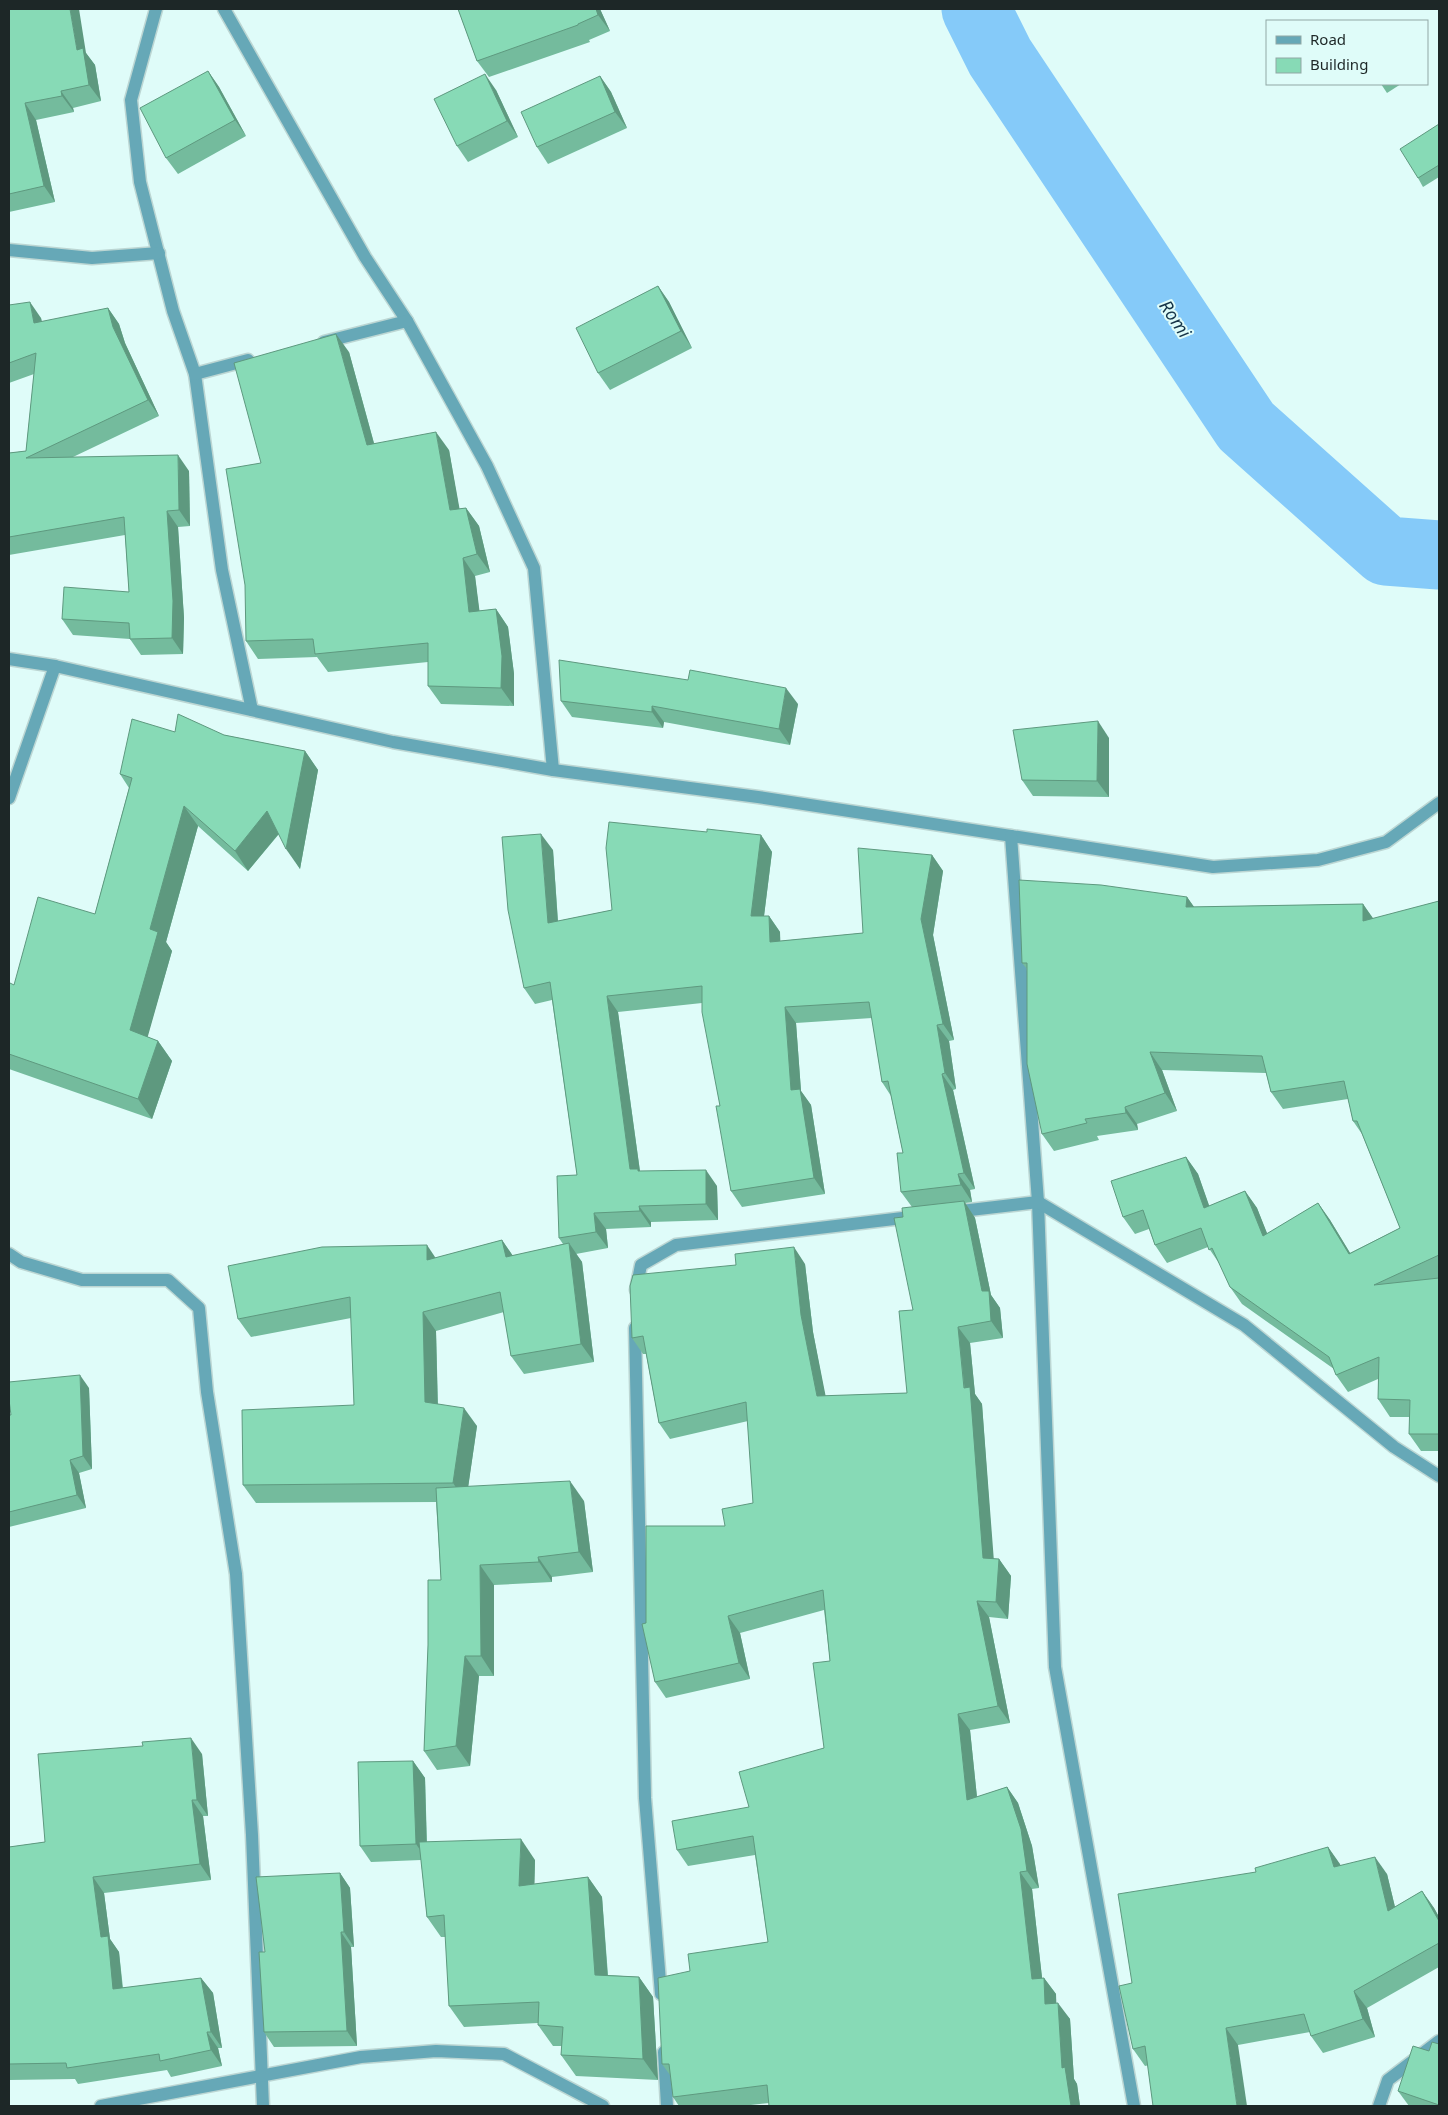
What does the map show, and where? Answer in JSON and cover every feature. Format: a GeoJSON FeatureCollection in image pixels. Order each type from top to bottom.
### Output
{"type":"FeatureCollection","features":[{"type":"Feature","properties":{"kind":"street"},"geometry":{"type":"LineString","coordinates":[[156,9],[130,100],[140,182],[173,311],[195,374],[222,570],[252,710]]}},
{"type":"Feature","properties":{"kind":"street"},"geometry":{"type":"LineString","coordinates":[[224,9],[365,257],[407,321],[487,466],[534,568],[553,770]]}},
{"type":"Feature","properties":{"kind":"street"},"geometry":{"type":"LineString","coordinates":[[9,250],[92,258],[159,253]]}},
{"type":"Feature","properties":{"kind":"street"},"geometry":{"type":"LineString","coordinates":[[311,345],[407,321]]}},
{"type":"Feature","properties":{"kind":"street"},"geometry":{"type":"LineString","coordinates":[[195,374],[263,357]]}},
{"type":"Feature","properties":{"kind":"street"},"geometry":{"type":"LineString","coordinates":[[9,659],[55,666],[393,742],[553,770],[758,797],[1213,867],[1318,860],[1386,842],[1439,803]]}},
{"type":"Feature","properties":{"kind":"street"},"geometry":{"type":"LineString","coordinates":[[9,798],[55,666]]}},
{"type":"Feature","properties":{"kind":"street"},"geometry":{"type":"LineString","coordinates":[[1011,836],[1038,1202],[1055,1667],[1134,2106]]}},
{"type":"Feature","properties":{"kind":"street"},"geometry":{"type":"LineString","coordinates":[[940,1214],[1038,1202],[1244,1325],[1394,1447],[1439,1476]]}},
{"type":"Feature","properties":{"kind":"street"},"geometry":{"type":"LineString","coordinates":[[662,2006],[645,1798],[634,1307],[641,1266],[676,1245],[921,1216]]}},
{"type":"Feature","properties":{"kind":"street"},"geometry":{"type":"LineString","coordinates":[[9,1254],[21,1262],[82,1280],[168,1280],[198,1308],[207,1392],[236,1574],[252,1834],[263,2106]]}},
{"type":"Feature","properties":{"kind":"street"},"geometry":{"type":"LineString","coordinates":[[1379,2106],[1388,2080],[1439,2041]]}},
{"type":"Feature","properties":{"kind":"street"},"geometry":{"type":"LineString","coordinates":[[664,2043],[667,2106]]}},
{"type":"Feature","properties":{"kind":"street"},"geometry":{"type":"LineString","coordinates":[[101,2106],[361,2057],[436,2051],[504,2054],[603,2106]]}},
{"type":"Feature","properties":{"kind":"building"},"geometry":{"type":"Polygon","coordinates":[[[9,9],[70,9],[77,50],[83,48],[89,85],[61,91],[62,96],[25,103],[44,186],[9,194],[9,9]]]}},
{"type":"Feature","properties":{"kind":"building"},"geometry":{"type":"Polygon","coordinates":[[[458,9],[596,9],[598,15],[578,25],[477,61],[458,9]]]}},
{"type":"Feature","properties":{"kind":"building"},"geometry":{"type":"Polygon","coordinates":[[[208,71],[235,120],[166,158],[140,108],[208,71]]]}},
{"type":"Feature","properties":{"kind":"building"},"geometry":{"type":"Polygon","coordinates":[[[485,74],[507,121],[457,146],[434,99],[485,74]]]}},
{"type":"Feature","properties":{"kind":"building"},"geometry":{"type":"Polygon","coordinates":[[[600,76],[615,112],[537,147],[521,112],[600,76]]]}},
{"type":"Feature","properties":{"kind":"building"},"geometry":{"type":"Polygon","coordinates":[[[1439,124],[1439,165],[1418,178],[1400,149],[1439,124]]]}},
{"type":"Feature","properties":{"kind":"building"},"geometry":{"type":"Polygon","coordinates":[[[658,286],[681,331],[598,373],[576,328],[658,286]]]}},
{"type":"Feature","properties":{"kind":"building"},"geometry":{"type":"Polygon","coordinates":[[[30,302],[34,323],[108,308],[113,327],[148,400],[26,458],[178,455],[179,510],[167,511],[173,601],[172,638],[130,639],[129,623],[62,619],[64,587],[129,592],[124,517],[9,537],[9,453],[26,451],[36,353],[9,363],[9,305],[30,302]]]}},
{"type":"Feature","properties":{"kind":"building"},"geometry":{"type":"Polygon","coordinates":[[[336,334],[367,445],[436,432],[450,510],[466,508],[477,554],[463,558],[469,612],[496,609],[502,656],[501,688],[428,686],[428,643],[315,654],[313,639],[246,641],[245,585],[226,469],[261,463],[234,363],[336,334]]]}},
{"type":"Feature","properties":{"kind":"building"},"geometry":{"type":"Polygon","coordinates":[[[559,660],[688,680],[690,670],[786,688],[779,729],[652,706],[652,712],[561,701],[559,660]]]}},
{"type":"Feature","properties":{"kind":"building"},"geometry":{"type":"Polygon","coordinates":[[[178,714],[224,735],[305,751],[286,849],[267,811],[235,851],[184,806],[150,929],[158,932],[130,1030],[158,1041],[138,1099],[9,1054],[9,985],[10,983],[14,985],[38,897],[95,914],[132,778],[120,774],[132,719],[175,732],[178,714]]]}},
{"type":"Feature","properties":{"kind":"building"},"geometry":{"type":"Polygon","coordinates":[[[1098,721],[1097,781],[1022,780],[1013,730],[1098,721]]]}},
{"type":"Feature","properties":{"kind":"building"},"geometry":{"type":"Polygon","coordinates":[[[609,822],[707,832],[707,829],[761,835],[751,916],[769,916],[770,942],[863,933],[858,848],[932,855],[921,919],[943,1024],[937,1025],[945,1073],[942,1074],[964,1173],[958,1174],[961,1185],[901,1192],[897,1153],[903,1153],[888,1081],[882,1082],[869,1002],[785,1007],[791,1090],[800,1089],[814,1178],[731,1191],[716,1106],[720,1106],[702,1012],[702,986],[607,996],[630,1169],[638,1169],[638,1171],[706,1170],[706,1204],[639,1206],[640,1211],[594,1213],[596,1232],[559,1238],[557,1176],[577,1175],[550,982],[524,988],[508,910],[502,837],[541,834],[548,923],[612,910],[606,848],[609,822]]]}},
{"type":"Feature","properties":{"kind":"building"},"geometry":{"type":"Polygon","coordinates":[[[1019,880],[1101,885],[1187,897],[1186,907],[1363,904],[1363,921],[1439,901],[1439,1255],[1374,1285],[1439,1278],[1439,1434],[1409,1434],[1410,1400],[1378,1399],[1379,1357],[1336,1375],[1329,1357],[1230,1287],[1212,1248],[1209,1250],[1201,1228],[1155,1245],[1143,1210],[1123,1217],[1111,1181],[1186,1157],[1204,1208],[1245,1191],[1263,1236],[1318,1203],[1349,1254],[1400,1228],[1357,1121],[1353,1121],[1344,1081],[1271,1092],[1262,1056],[1150,1052],[1165,1093],[1125,1107],[1126,1113],[1085,1119],[1087,1123],[1042,1134],[1027,1064],[1027,963],[1022,963],[1019,880]]]}},
{"type":"Feature","properties":{"kind":"building"},"geometry":{"type":"Polygon","coordinates":[[[964,1201],[982,1291],[989,1291],[991,1321],[958,1327],[964,1388],[970,1387],[983,1558],[999,1559],[996,1602],[977,1601],[998,1706],[958,1714],[967,1800],[1007,1787],[1021,1829],[1027,1871],[1020,1872],[1032,1979],[1044,1978],[1045,2004],[1058,2003],[1062,2068],[1065,2067],[1071,2106],[769,2106],[767,2085],[673,2097],[669,2064],[662,2064],[658,1978],[690,1971],[688,1954],[768,1942],[753,1836],[677,1850],[672,1821],[749,1807],[739,1772],[824,1748],[813,1663],[830,1661],[823,1590],[728,1616],[739,1663],[655,1682],[642,1624],[646,1623],[646,1526],[725,1526],[722,1509],[753,1503],[746,1402],[659,1423],[643,1336],[632,1338],[630,1286],[633,1275],[736,1265],[735,1254],[794,1247],[801,1315],[817,1396],[907,1393],[899,1311],[913,1310],[894,1218],[903,1217],[902,1208],[964,1201]]]}},
{"type":"Feature","properties":{"kind":"building"},"geometry":{"type":"Polygon","coordinates":[[[502,1240],[506,1257],[569,1243],[581,1344],[511,1356],[500,1292],[423,1312],[425,1402],[464,1408],[453,1483],[243,1485],[242,1410],[354,1405],[350,1297],[238,1319],[228,1266],[322,1247],[427,1245],[427,1260],[502,1240]]]}},
{"type":"Feature","properties":{"kind":"building"},"geometry":{"type":"Polygon","coordinates":[[[80,1375],[83,1456],[70,1460],[77,1495],[9,1512],[9,1415],[11,1415],[9,1382],[80,1375]]]}},
{"type":"Feature","properties":{"kind":"building"},"geometry":{"type":"Polygon","coordinates":[[[570,1481],[579,1552],[538,1557],[539,1562],[480,1565],[481,1656],[465,1656],[456,1746],[424,1751],[428,1645],[428,1580],[441,1580],[436,1488],[570,1481]]]}},
{"type":"Feature","properties":{"kind":"building"},"geometry":{"type":"Polygon","coordinates":[[[191,1738],[197,1800],[192,1800],[200,1864],[93,1877],[101,1937],[108,1936],[113,1989],[201,1978],[211,2032],[207,2032],[211,2050],[160,2061],[159,2054],[67,2068],[66,2063],[9,2064],[9,1847],[45,1842],[38,1754],[143,1746],[142,1742],[191,1738]]]}},
{"type":"Feature","properties":{"kind":"building"},"geometry":{"type":"Polygon","coordinates":[[[413,1761],[416,1844],[360,1846],[358,1762],[413,1761]]]}},
{"type":"Feature","properties":{"kind":"building"},"geometry":{"type":"Polygon","coordinates":[[[521,1839],[519,1886],[588,1877],[595,1975],[639,1977],[643,2059],[561,2055],[563,2027],[538,2025],[539,2002],[449,2006],[444,1915],[427,1917],[419,1842],[521,1839]]]}},
{"type":"Feature","properties":{"kind":"building"},"geometry":{"type":"Polygon","coordinates":[[[1328,1847],[1334,1867],[1375,1857],[1388,1911],[1422,1891],[1439,1921],[1439,1943],[1354,1991],[1363,2019],[1311,2036],[1304,2014],[1226,2028],[1237,2106],[1153,2106],[1145,2046],[1133,2049],[1119,1986],[1132,1983],[1118,1894],[1256,1872],[1255,1868],[1328,1847]]]}},
{"type":"Feature","properties":{"kind":"building"},"geometry":{"type":"Polygon","coordinates":[[[340,1873],[344,1932],[341,1932],[347,2031],[264,2032],[259,1952],[265,1952],[256,1877],[340,1873]]]}},
{"type":"Feature","properties":{"kind":"building"},"geometry":{"type":"Polygon","coordinates":[[[1432,2042],[1439,2044],[1439,2105],[1398,2091],[1413,2046],[1429,2051],[1432,2042]]]}},
{"type":"Feature","properties":{"kind":"waterway","name":"Romi"},"geometry":{"type":"LineString","coordinates":[[976,9],[1000,57],[1246,426],[1386,551],[1439,555]]}}]}
